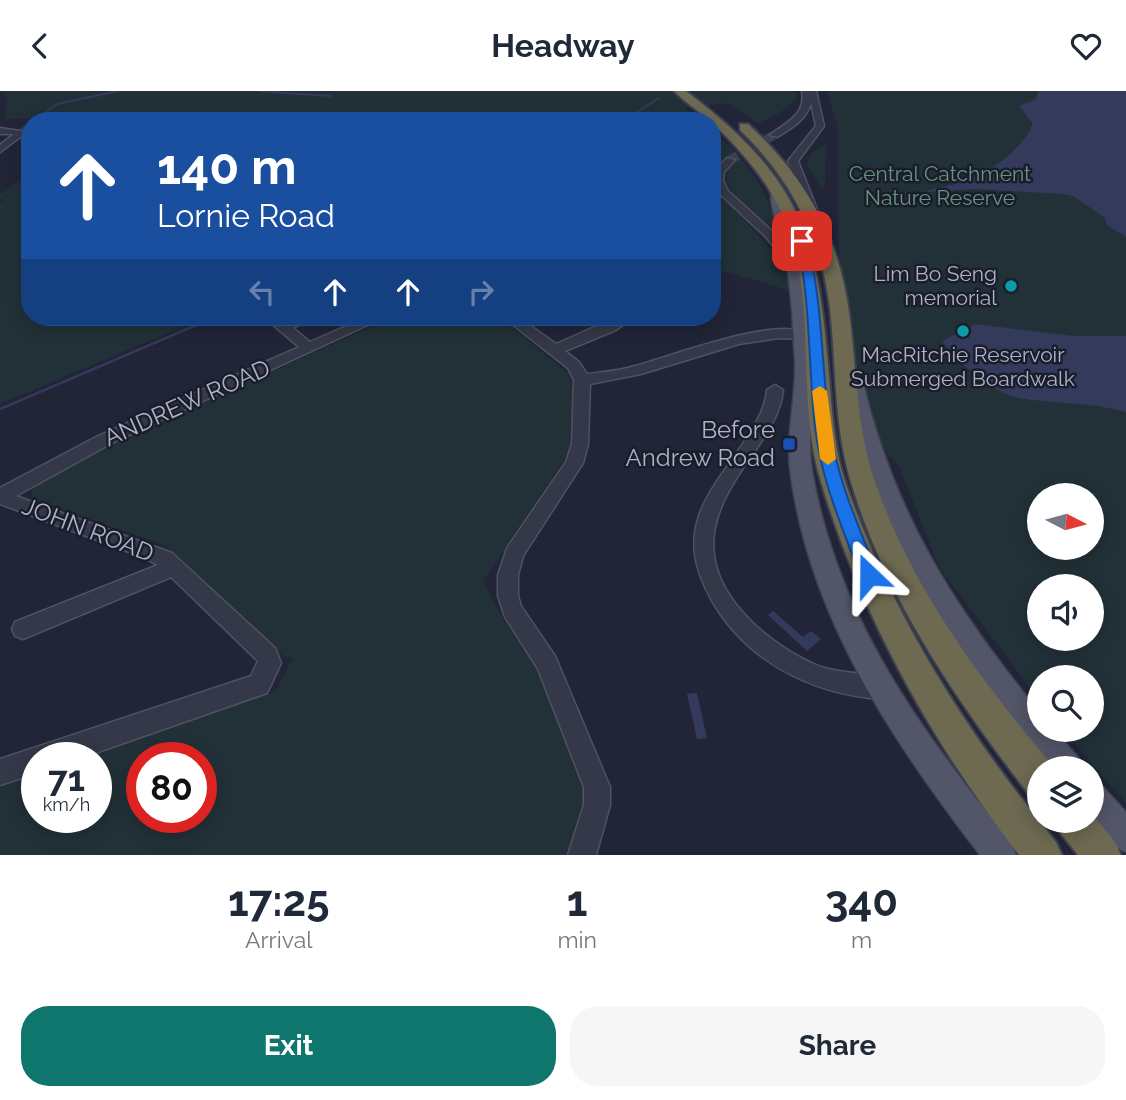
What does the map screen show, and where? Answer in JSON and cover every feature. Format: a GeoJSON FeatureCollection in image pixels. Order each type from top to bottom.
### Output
{"type":"FeatureCollection","features":[{"type":"Feature","properties":{"kind":"highway"},"geometry":{"type":"LineString","coordinates":[[679,91],[704,112]]}},
{"type":"Feature","properties":{"kind":"highway"},"geometry":{"type":"LineString","coordinates":[[724,109],[757,138],[788,171],[813,212],[828,249],[840,309],[846,397],[862,478],[890,550],[924,621],[925,652],[953,732],[1043,855]]}},
{"type":"Feature","properties":{"kind":"highway"},"geometry":{"type":"LineString","coordinates":[[721,128],[751,156],[777,193],[802,241],[811,290],[820,392],[832,479],[886,616],[991,720],[1027,763]]}},
{"type":"Feature","properties":{"kind":"highway"},"geometry":{"type":"LineString","coordinates":[[1084,833],[1102,855]]}},
{"type":"Feature","properties":{"kind":"main road"},"geometry":{"type":"LineString","coordinates":[[777,193],[778,212],[794,264],[801,335],[804,386],[799,430],[801,467],[812,527],[825,574],[846,627],[881,688],[946,787],[1000,855]]}},
{"type":"Feature","properties":{"kind":"main road"},"geometry":{"type":"LineString","coordinates":[[840,309],[843,313],[855,393],[871,451],[894,513],[916,559],[1005,690],[1057,756]]}},
{"type":"Feature","properties":{"kind":"main road"},"geometry":{"type":"LineString","coordinates":[[1104,812],[1126,837]]}},
{"type":"Feature","properties":{"kind":"street"},"geometry":{"type":"LineString","coordinates":[[774,135],[803,114],[808,104],[809,92]]}},
{"type":"Feature","properties":{"kind":"street"},"geometry":{"type":"LineString","coordinates":[[809,92],[820,126],[793,160],[810,198],[813,212]]}},
{"type":"Feature","properties":{"kind":"street"},"geometry":{"type":"LineString","coordinates":[[0,131],[21,132]]}},
{"type":"Feature","properties":{"kind":"street"},"geometry":{"type":"LineString","coordinates":[[0,149],[21,133]]}},
{"type":"Feature","properties":{"kind":"street"},"geometry":{"type":"LineString","coordinates":[[721,169],[730,160]]}},
{"type":"Feature","properties":{"kind":"street"},"geometry":{"type":"LineString","coordinates":[[721,188],[770,235],[794,264]]}},
{"type":"Feature","properties":{"kind":"street","name":"ANDREW ROAD"},"geometry":{"type":"LineString","coordinates":[[0,497],[104,440],[358,326]]}},
{"type":"Feature","properties":{"kind":"street"},"geometry":{"type":"LineString","coordinates":[[522,326],[573,365],[582,380],[580,444],[574,463],[514,554],[508,575],[512,610],[547,663],[597,787],[597,806],[582,855]]}},
{"type":"Feature","properties":{"kind":"street"},"geometry":{"type":"LineString","coordinates":[[555,350],[612,326]]}},
{"type":"Feature","properties":{"kind":"street"},"geometry":{"type":"LineString","coordinates":[[284,327],[309,348]]}},
{"type":"Feature","properties":{"kind":"street"},"geometry":{"type":"LineString","coordinates":[[582,380],[634,372],[722,342],[760,335],[801,335]]}},
{"type":"Feature","properties":{"kind":"street"},"geometry":{"type":"LineString","coordinates":[[775,390],[768,414],[722,487],[708,517],[703,534],[705,572],[740,625],[789,664],[826,682],[850,687],[881,688]]}},
{"type":"Feature","properties":{"kind":"street","name":"JOHN ROAD"},"geometry":{"type":"LineString","coordinates":[[0,497],[147,550],[175,567],[267,655],[270,663],[259,685],[92,742]]}},
{"type":"Feature","properties":{"kind":"street","name":"JOHN ROAD"},"geometry":{"type":"LineString","coordinates":[[23,629],[175,567]]}},
{"type":"Feature","properties":{"kind":"street"},"geometry":{"type":"LineString","coordinates":[[0,772],[21,766]]}},
{"type":"Feature","properties":{"kind":"green space"},"geometry":{"type":"Polygon","coordinates":[[[2,91],[795,91],[798,98],[781,112],[758,124],[729,103],[685,108],[689,112],[21,112],[21,118],[4,119],[7,100],[2,91]]]}},
{"type":"Feature","properties":{"kind":"green space","name":"Central Catchment Nature Reserve"},"geometry":{"type":"Polygon","coordinates":[[[827,91],[1126,91],[1126,803],[1104,778],[1104,756],[1085,756],[1073,742],[1104,742],[1104,665],[1027,665],[1027,684],[939,567],[898,464],[879,445],[860,382],[842,282],[838,238],[838,129],[827,91]]]}},
{"type":"Feature","properties":{"kind":"green space"},"geometry":{"type":"Polygon","coordinates":[[[721,139],[732,147],[758,181],[787,245],[733,194],[726,184],[726,172],[735,161],[727,158],[721,165],[721,139]]]}},
{"type":"Feature","properties":{"kind":"green space"},"geometry":{"type":"Polygon","coordinates":[[[826,143],[825,188],[820,187],[807,164],[810,155],[826,143]]]}},
{"type":"Feature","properties":{"kind":"green space"},"geometry":{"type":"Polygon","coordinates":[[[21,179],[21,326],[185,326],[0,404],[0,203],[4,200],[0,199],[0,194],[21,179]]]}},
{"type":"Feature","properties":{"kind":"green space"},"geometry":{"type":"Polygon","coordinates":[[[721,194],[785,266],[789,290],[721,271],[721,194]]]}},
{"type":"Feature","properties":{"kind":"green space"},"geometry":{"type":"Polygon","coordinates":[[[373,326],[511,326],[568,374],[574,396],[570,451],[483,581],[505,622],[540,674],[587,793],[586,806],[568,855],[0,855],[0,787],[21,780],[21,833],[112,833],[112,748],[126,743],[126,833],[217,833],[217,742],[130,742],[276,691],[293,658],[283,656],[167,546],[32,499],[32,491],[40,481],[111,445],[373,326]]]}},
{"type":"Feature","properties":{"kind":"water"},"geometry":{"type":"Polygon","coordinates":[[[1038,91],[1126,91],[1126,237],[1107,225],[1105,218],[1073,196],[975,189],[925,192],[973,178],[994,167],[1013,151],[1033,124],[1019,106],[1036,99],[1038,91]]]}},
{"type":"Feature","properties":{"kind":"water"},"geometry":{"type":"Polygon","coordinates":[[[975,324],[1073,336],[1126,336],[1126,412],[1100,406],[1019,398],[998,390],[966,367],[942,341],[975,324]]]}},
{"type":"Feature","properties":{"kind":"water"},"geometry":{"type":"Polygon","coordinates":[[[773,611],[803,637],[811,631],[821,639],[807,651],[768,615],[773,611]]]}},
{"type":"Feature","properties":{"kind":"water"},"geometry":{"type":"Polygon","coordinates":[[[697,693],[707,738],[697,739],[687,694],[697,693]]]}},
{"type":"Feature","properties":{"kind":"waterway"},"geometry":{"type":"LineString","coordinates":[[46,112],[57,104],[118,91]]}},
{"type":"Feature","properties":{"kind":"waterway"},"geometry":{"type":"LineString","coordinates":[[258,91],[330,96]]}},
{"type":"Feature","properties":{"kind":"waterway"},"geometry":{"type":"LineString","coordinates":[[637,112],[659,98]]}},
{"type":"Feature","properties":{"kind":"waterway"},"geometry":{"type":"LineString","coordinates":[[0,144],[21,129]]}},
{"type":"Feature","properties":{"kind":"waterway"},"geometry":{"type":"LineString","coordinates":[[0,409],[194,326]]}},
{"type":"Feature","properties":{"kind":"tunnel"},"geometry":{"type":"LineString","coordinates":[[730,160],[774,135]]}},
{"type":"Feature","properties":{"kind":"slow traffic"},"geometry":{"type":"LineString","coordinates":[[820,391],[822,428],[828,459]]}},
{"type":"Feature","properties":{"kind":"place","name":"Lim Bo Seng memorial"},"geometry":{"type":"Point","coordinates":[1011,286]}},
{"type":"Feature","properties":{"kind":"place","name":"MacRitchie Reservoir Submerged Boardwalk"},"geometry":{"type":"Point","coordinates":[963,331]}},
{"type":"Feature","properties":{"kind":"place","name":"Before Andrew Road"},"geometry":{"type":"Point","coordinates":[789,444]}},
{"type":"Feature","properties":{"kind":"route"},"geometry":{"type":"LineString","coordinates":[[802,241],[809,269],[822,428],[832,479],[869,575]]}}]}
